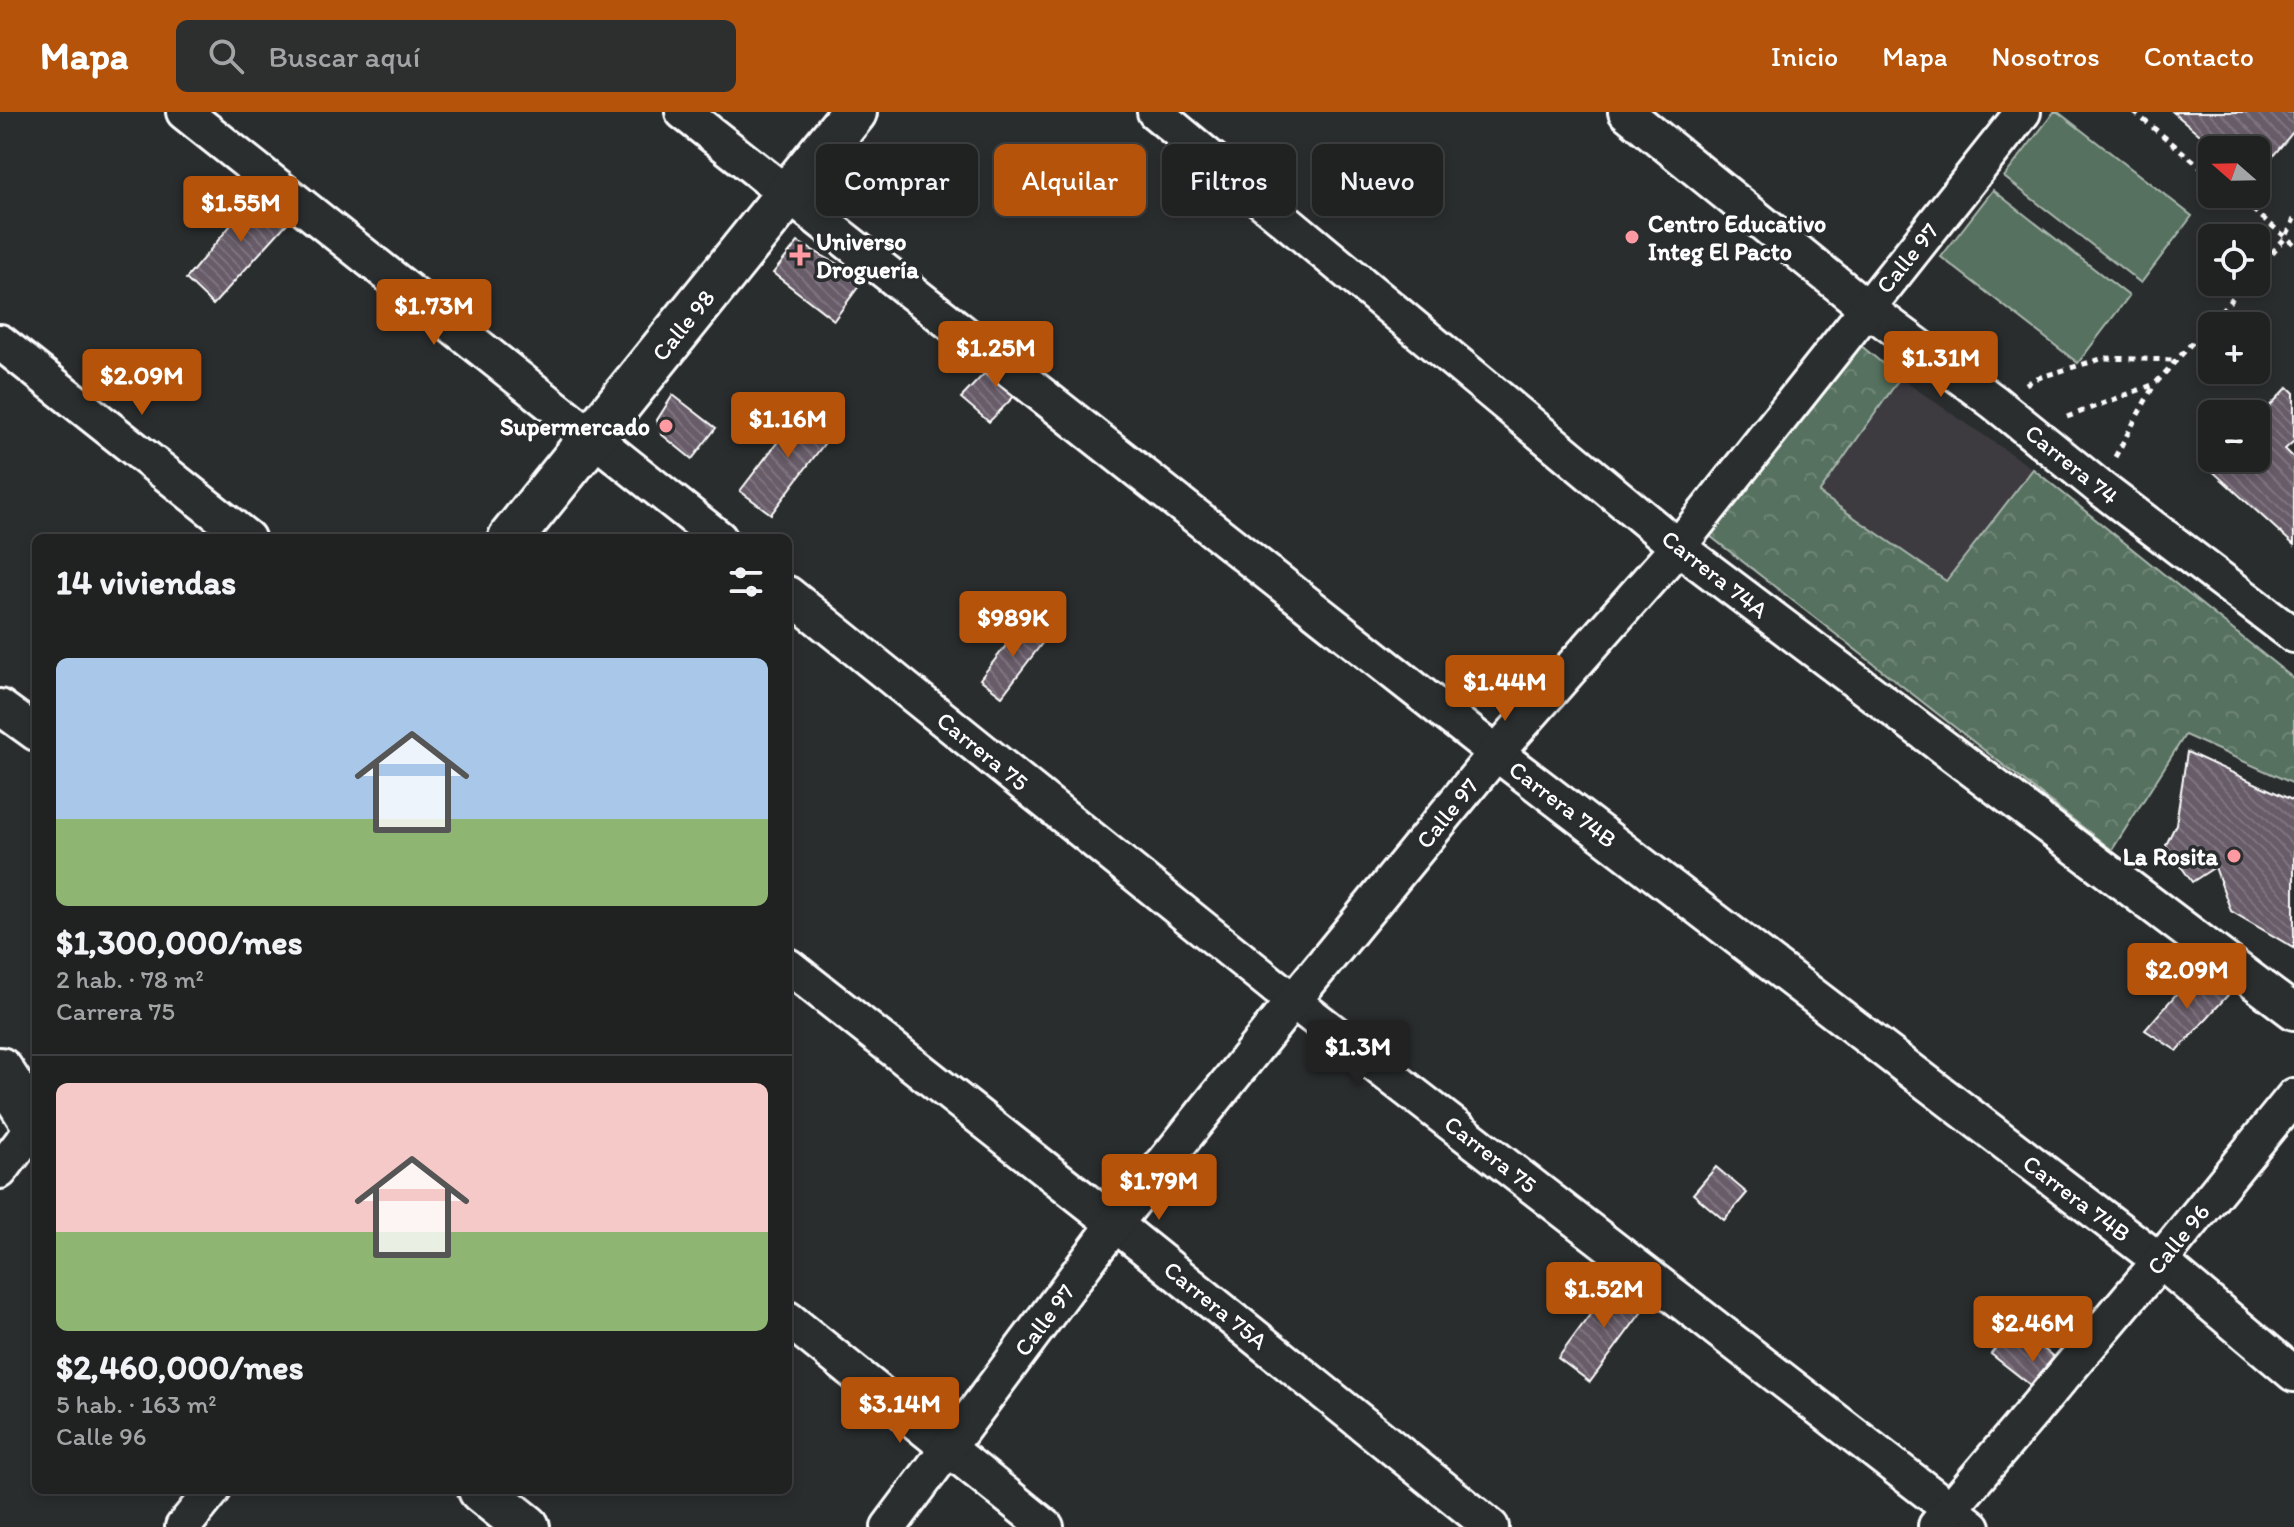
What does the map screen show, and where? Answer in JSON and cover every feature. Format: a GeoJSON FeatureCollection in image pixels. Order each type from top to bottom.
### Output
{"type":"FeatureCollection","features":[{"type":"Feature","properties":{"kind":"street"},"geometry":{"type":"LineString","coordinates":[[184,112],[714,534]]}},
{"type":"Feature","properties":{"kind":"street","name":"Carrera 74B"},"geometry":{"type":"LineString","coordinates":[[683,112],[1496,753],[2160,1261],[2294,1374]]}},
{"type":"Feature","properties":{"kind":"street","name":"Calle 98"},"geometry":{"type":"LineString","coordinates":[[514,534],[854,112]]}},
{"type":"Feature","properties":{"kind":"street","name":"Carrera 74A"},"geometry":{"type":"LineString","coordinates":[[1155,112],[1678,547],[2294,1012]]}},
{"type":"Feature","properties":{"kind":"street","name":"Carrera 74"},"geometry":{"type":"LineString","coordinates":[[1626,112],[1867,308],[1994,402],[2099,487],[2294,635]]}},
{"type":"Feature","properties":{"kind":"street","name":"Calle 97"},"geometry":{"type":"LineString","coordinates":[[889,1527],[1115,1224],[1293,1001],[1496,753],[1678,547],[2023,112]]}},
{"type":"Feature","properties":{"kind":"street"},"geometry":{"type":"LineString","coordinates":[[0,342],[242,534]]}},
{"type":"Feature","properties":{"kind":"street","name":"Carrera 75"},"geometry":{"type":"LineString","coordinates":[[792,597],[1293,1001],[1953,1521]]}},
{"type":"Feature","properties":{"kind":"street"},"geometry":{"type":"LineString","coordinates":[[0,707],[32,730]]}},
{"type":"Feature","properties":{"kind":"street","name":"Carrera 75A"},"geometry":{"type":"LineString","coordinates":[[792,969],[1491,1527]]}},
{"type":"Feature","properties":{"kind":"street"},"geometry":{"type":"LineString","coordinates":[[0,1070],[32,1118]]}},
{"type":"Feature","properties":{"kind":"street","name":"Calle 96"},"geometry":{"type":"LineString","coordinates":[[1953,1521],[2294,1096]]}},
{"type":"Feature","properties":{"kind":"street"},"geometry":{"type":"LineString","coordinates":[[0,1171],[32,1129]]}},
{"type":"Feature","properties":{"kind":"street"},"geometry":{"type":"LineString","coordinates":[[792,1322],[1046,1527]]}},
{"type":"Feature","properties":{"kind":"street"},"geometry":{"type":"LineString","coordinates":[[183,1527],[210,1494]]}},
{"type":"Feature","properties":{"kind":"street"},"geometry":{"type":"LineString","coordinates":[[486,1494],[522,1525]]}},
{"type":"Feature","properties":{"kind":"path"},"geometry":{"type":"LineString","coordinates":[[2134,112],[2198,165]]}},
{"type":"Feature","properties":{"kind":"path"},"geometry":{"type":"LineString","coordinates":[[2251,208],[2294,244]]}},
{"type":"Feature","properties":{"kind":"path"},"geometry":{"type":"LineString","coordinates":[[2270,255],[2286,237],[2294,219]]}},
{"type":"Feature","properties":{"kind":"path"},"geometry":{"type":"LineString","coordinates":[[2099,487],[2155,384],[2234,296]]}},
{"type":"Feature","properties":{"kind":"path"},"geometry":{"type":"LineString","coordinates":[[1994,402],[2034,379],[2104,358],[2176,360]]}},
{"type":"Feature","properties":{"kind":"path"},"geometry":{"type":"LineString","coordinates":[[2031,431],[2155,384]]}},
{"type":"Feature","properties":{"kind":"shaded area"},"geometry":{"type":"Polygon","coordinates":[[[1900,378],[2033,469],[1946,581],[1818,493],[1900,378]]]}},
{"type":"Feature","properties":{"kind":"green space"},"geometry":{"type":"Polygon","coordinates":[[[2054,112],[2058,112],[2192,216],[2141,283],[2004,177],[2054,112]]]}},
{"type":"Feature","properties":{"kind":"green space"},"geometry":{"type":"Polygon","coordinates":[[[1993,190],[2129,296],[2078,363],[1941,257],[1993,190]]]}},
{"type":"Feature","properties":{"kind":"green space"},"geometry":{"type":"Polygon","coordinates":[[[1859,344],[1900,378],[1819,493],[1946,581],[2033,469],[2294,679],[2294,784],[2185,735],[2112,850],[1710,536],[1859,344]]]}},
{"type":"Feature","properties":{"kind":"building"},"geometry":{"type":"Polygon","coordinates":[[[2173,112],[2294,112],[2294,131],[2270,159],[2270,136],[2201,136],[2173,112]]]}},
{"type":"Feature","properties":{"kind":"building"},"geometry":{"type":"Polygon","coordinates":[[[265,184],[298,211],[213,305],[186,279],[265,184]]]}},
{"type":"Feature","properties":{"kind":"building"},"geometry":{"type":"Polygon","coordinates":[[[798,242],[864,279],[834,320],[773,273],[798,242]]]}},
{"type":"Feature","properties":{"kind":"building"},"geometry":{"type":"Polygon","coordinates":[[[1001,356],[1031,379],[989,422],[961,398],[1001,356]]]}},
{"type":"Feature","properties":{"kind":"building"},"geometry":{"type":"Polygon","coordinates":[[[2288,387],[2294,393],[2294,441],[2285,449],[2294,458],[2294,545],[2214,472],[2270,472],[2270,406],[2288,387]]]}},
{"type":"Feature","properties":{"kind":"building"},"geometry":{"type":"Polygon","coordinates":[[[673,395],[716,428],[692,459],[661,434],[657,420],[673,395]]]}},
{"type":"Feature","properties":{"kind":"building"},"geometry":{"type":"Polygon","coordinates":[[[806,405],[836,428],[771,514],[740,491],[806,405]]]}},
{"type":"Feature","properties":{"kind":"building"},"geometry":{"type":"Polygon","coordinates":[[[1025,621],[1046,638],[1002,696],[980,679],[1025,621]]]}},
{"type":"Feature","properties":{"kind":"building","name":"La Rosita"},"geometry":{"type":"Polygon","coordinates":[[[2187,752],[2294,801],[2294,948],[2231,911],[2215,867],[2192,882],[2166,845],[2176,824],[2187,752]]]}},
{"type":"Feature","properties":{"kind":"building"},"geometry":{"type":"Polygon","coordinates":[[[2196,971],[2228,995],[2177,1051],[2145,1030],[2196,971]]]}},
{"type":"Feature","properties":{"kind":"building"},"geometry":{"type":"Polygon","coordinates":[[[1716,1167],[1747,1193],[1724,1220],[1693,1194],[1716,1167]]]}},
{"type":"Feature","properties":{"kind":"building"},"geometry":{"type":"Polygon","coordinates":[[[1617,1278],[1649,1302],[1590,1382],[1558,1358],[1617,1278]]]}},
{"type":"Feature","properties":{"kind":"building"},"geometry":{"type":"Polygon","coordinates":[[[2013,1324],[2077,1376],[2052,1402],[1991,1354],[2013,1324]]]}},
{"type":"Feature","properties":{"kind":"place","name":"Centro Educativo Integ El Pacto"},"geometry":{"type":"Point","coordinates":[1632,237]}},
{"type":"Feature","properties":{"kind":"place","name":"Universo Droguería"},"geometry":{"type":"Point","coordinates":[800,255]}},
{"type":"Feature","properties":{"kind":"place","name":"Supermercado"},"geometry":{"type":"Point","coordinates":[666,426]}},
{"type":"Feature","properties":{"kind":"place","name":"La Rosita"},"geometry":{"type":"Point","coordinates":[2234,856]}}]}
